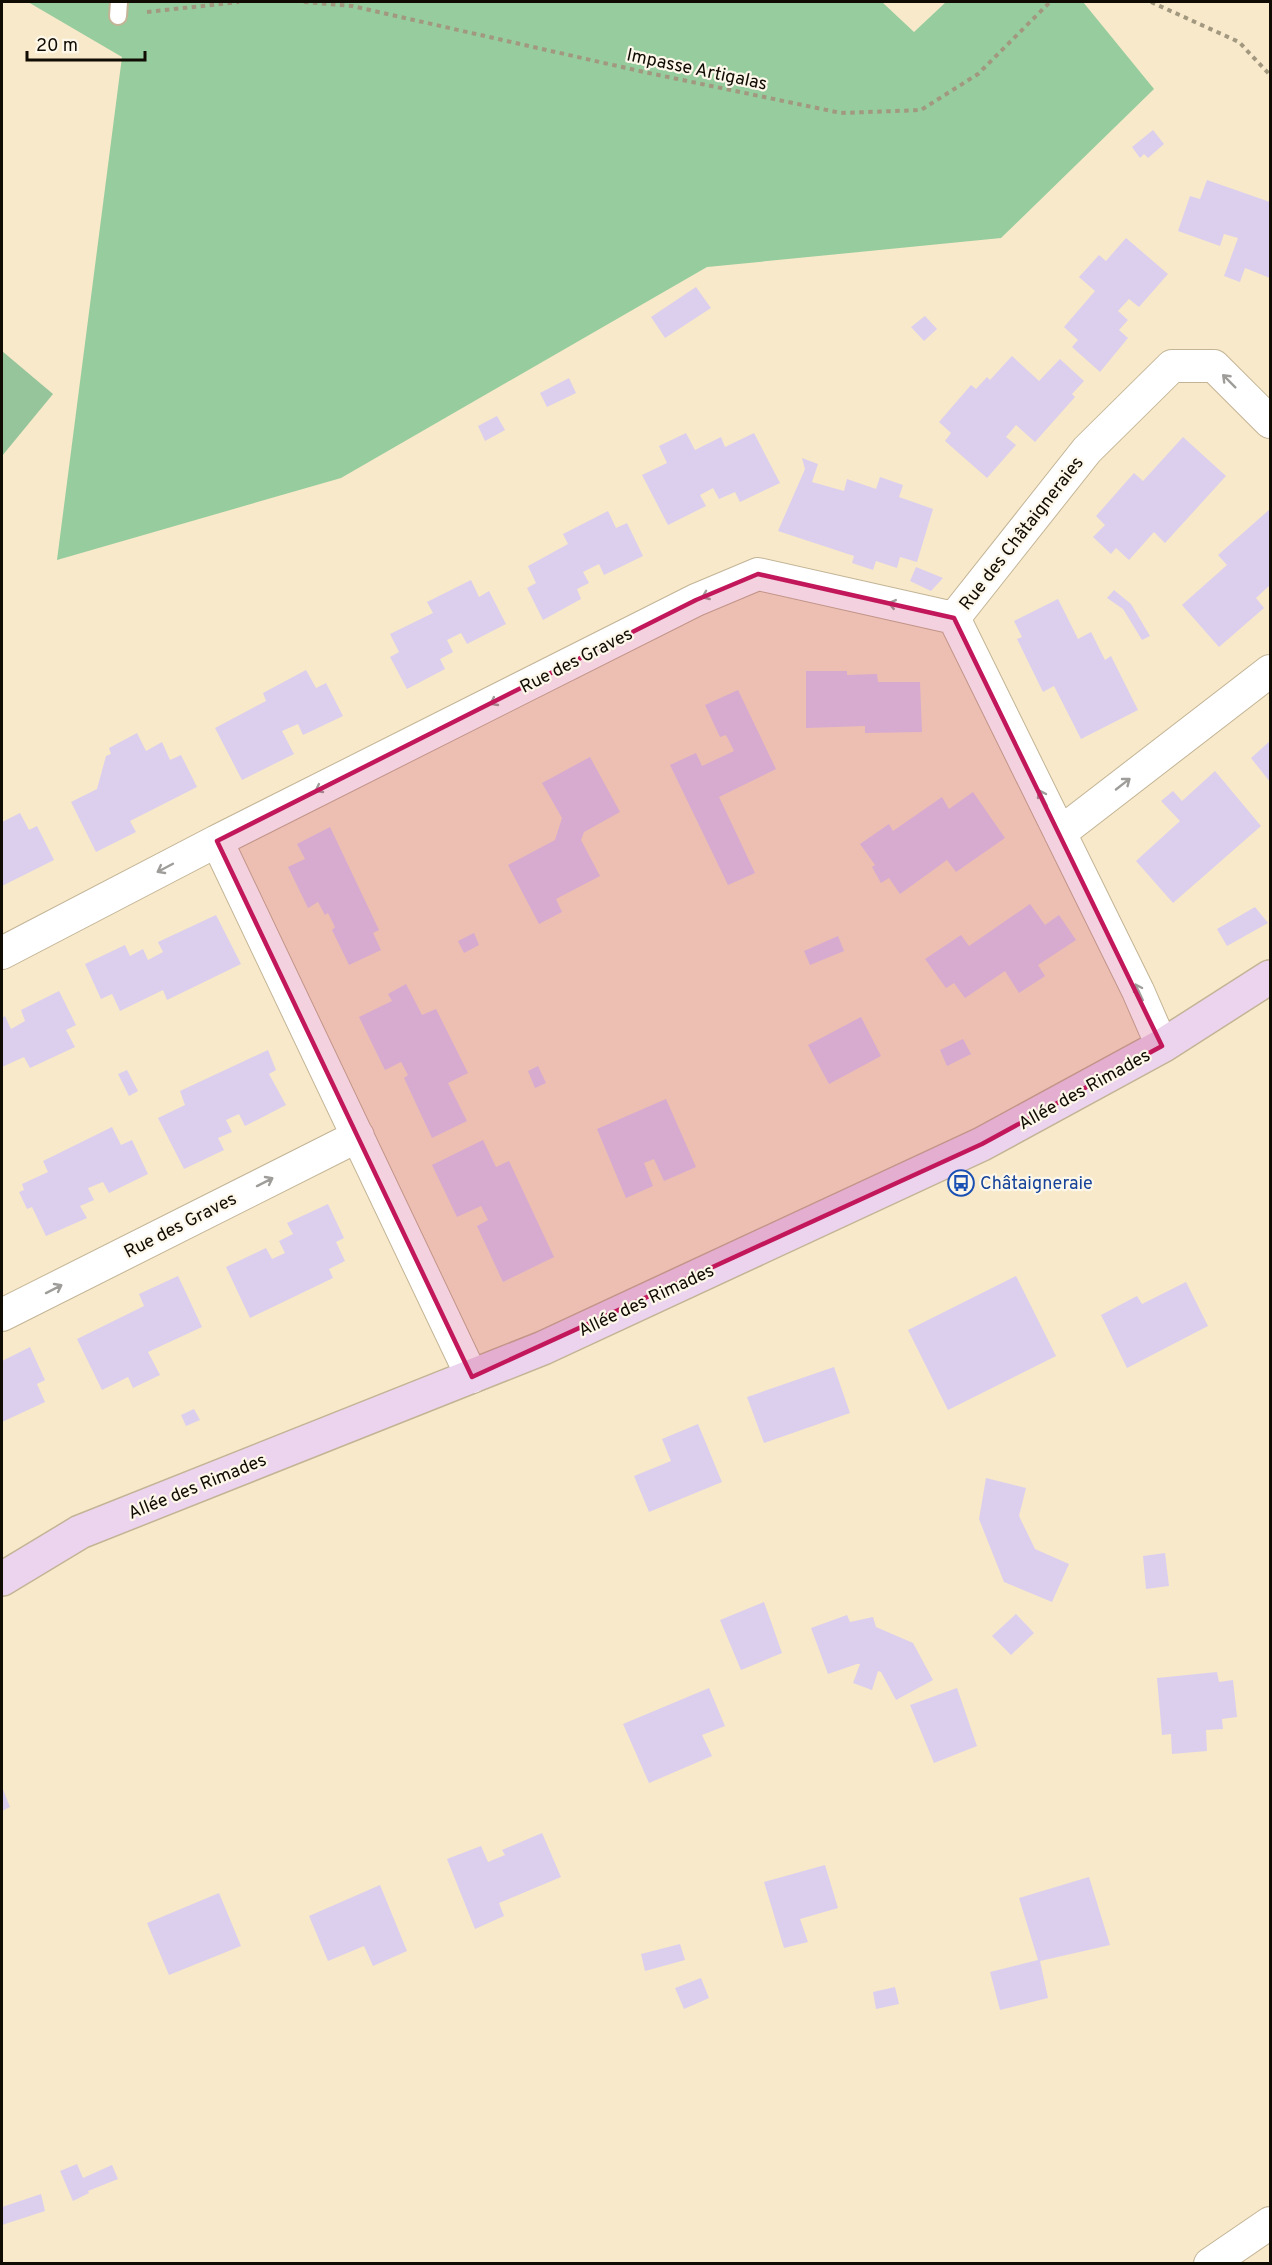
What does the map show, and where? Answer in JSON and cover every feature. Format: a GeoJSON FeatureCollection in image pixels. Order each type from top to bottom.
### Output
{"type":"FeatureCollection","features":[{"type":"Feature","properties":{"kind":"main road","name":"Allée des Rimades"},"geometry":{"type":"LineString","coordinates":[[2,1579],[80,1532],[543,1348],[982,1144],[1162,1046],[1270,977]]}},
{"type":"Feature","properties":{"kind":"street","name":"Rue des Châtaigneraies"},"geometry":{"type":"LineString","coordinates":[[1162,1046],[1133,980],[954,618],[1087,450],[1172,366],[1214,366],[1270,422]]}},
{"type":"Feature","properties":{"kind":"street","name":"Rue des Graves"},"geometry":{"type":"LineString","coordinates":[[2,953],[217,841],[696,600],[758,574],[954,618]]}},
{"type":"Feature","properties":{"kind":"street"},"geometry":{"type":"LineString","coordinates":[[1060,833],[1270,672]]}},
{"type":"Feature","properties":{"kind":"street"},"geometry":{"type":"LineString","coordinates":[[217,841],[472,1377]]}},
{"type":"Feature","properties":{"kind":"street","name":"Rue des Graves"},"geometry":{"type":"LineString","coordinates":[[2,1315],[358,1136]]}},
{"type":"Feature","properties":{"kind":"street"},"geometry":{"type":"LineString","coordinates":[[1210,2264],[1270,2223]]}},
{"type":"Feature","properties":{"kind":"path"},"geometry":{"type":"LineString","coordinates":[[118,9],[239,2]]}},
{"type":"Feature","properties":{"kind":"path","name":"Impasse Artigalas"},"geometry":{"type":"LineString","coordinates":[[304,2],[352,6],[632,70],[841,113],[921,110],[978,74],[1050,2]]}},
{"type":"Feature","properties":{"kind":"path"},"geometry":{"type":"LineString","coordinates":[[1151,2],[1239,42],[1270,75]]}},
{"type":"Feature","properties":{"kind":"highlighted area"},"geometry":{"type":"Polygon","coordinates":[[[758,574],[954,618],[1162,1046],[982,1144],[472,1377],[217,841],[696,600],[758,574]]]}},
{"type":"Feature","properties":{"kind":"green space"},"geometry":{"type":"Polygon","coordinates":[[[28,2],[882,2],[914,32],[946,2],[1083,2],[1154,89],[1001,238],[707,267],[341,478],[57,560],[122,57],[28,2]]]}},
{"type":"Feature","properties":{"kind":"green space"},"geometry":{"type":"Polygon","coordinates":[[[2,351],[53,394],[2,456],[2,351]]]}},
{"type":"Feature","properties":{"kind":"building"},"geometry":{"type":"Polygon","coordinates":[[[1153,130],[1164,144],[1148,158],[1144,154],[1140,158],[1132,147],[1153,130]]]}},
{"type":"Feature","properties":{"kind":"building"},"geometry":{"type":"Polygon","coordinates":[[[1207,180],[1270,202],[1270,278],[1245,268],[1240,282],[1224,276],[1238,238],[1224,234],[1220,246],[1178,231],[1190,196],[1200,199],[1207,180]]]}},
{"type":"Feature","properties":{"kind":"building"},"geometry":{"type":"Polygon","coordinates":[[[1126,238],[1168,274],[1139,307],[1129,299],[1118,311],[1128,320],[1119,330],[1128,338],[1100,372],[1072,347],[1078,340],[1064,327],[1095,291],[1079,277],[1099,255],[1106,261],[1126,238]]]}},
{"type":"Feature","properties":{"kind":"building"},"geometry":{"type":"Polygon","coordinates":[[[696,287],[711,308],[665,338],[651,317],[696,287]]]}},
{"type":"Feature","properties":{"kind":"building"},"geometry":{"type":"Polygon","coordinates":[[[925,316],[937,329],[924,341],[911,327],[925,316]]]}},
{"type":"Feature","properties":{"kind":"building"},"geometry":{"type":"Polygon","coordinates":[[[1012,356],[1039,381],[1060,359],[1084,381],[1072,394],[1075,397],[1035,442],[1016,425],[1006,437],[1016,445],[987,478],[945,441],[951,433],[939,422],[971,385],[976,389],[987,377],[990,380],[1012,356]]]}},
{"type":"Feature","properties":{"kind":"building"},"geometry":{"type":"Polygon","coordinates":[[[569,378],[576,393],[547,407],[540,393],[569,378]]]}},
{"type":"Feature","properties":{"kind":"building"},"geometry":{"type":"Polygon","coordinates":[[[497,416],[505,430],[485,441],[478,426],[497,416]]]}},
{"type":"Feature","properties":{"kind":"building"},"geometry":{"type":"Polygon","coordinates":[[[686,433],[695,450],[721,437],[725,447],[754,433],[780,483],[740,502],[735,492],[719,499],[713,488],[700,495],[706,506],[668,525],[642,475],[667,463],[659,446],[686,433]]]}},
{"type":"Feature","properties":{"kind":"building"},"geometry":{"type":"Polygon","coordinates":[[[1183,437],[1226,476],[1165,543],[1154,532],[1129,560],[1116,548],[1111,554],[1093,537],[1105,525],[1096,516],[1134,473],[1143,481],[1183,437]]]}},
{"type":"Feature","properties":{"kind":"building"},"geometry":{"type":"Polygon","coordinates":[[[802,458],[818,464],[812,482],[844,491],[847,479],[876,489],[880,477],[903,485],[899,497],[933,509],[917,562],[900,557],[897,568],[876,561],[873,570],[852,563],[854,556],[778,531],[805,469],[802,458]]]}},
{"type":"Feature","properties":{"kind":"building"},"geometry":{"type":"Polygon","coordinates":[[[1270,509],[1270,585],[1256,598],[1264,608],[1219,647],[1182,605],[1227,565],[1218,555],[1270,509]]]}},
{"type":"Feature","properties":{"kind":"building"},"geometry":{"type":"Polygon","coordinates":[[[608,511],[616,528],[627,523],[643,556],[604,575],[599,564],[583,572],[589,583],[577,589],[581,599],[543,620],[527,588],[536,583],[528,566],[568,544],[563,534],[608,511]]]}},
{"type":"Feature","properties":{"kind":"building"},"geometry":{"type":"Polygon","coordinates":[[[916,567],[943,578],[931,591],[910,581],[916,567]]]}},
{"type":"Feature","properties":{"kind":"building"},"geometry":{"type":"Polygon","coordinates":[[[471,580],[479,597],[489,591],[506,624],[467,644],[461,633],[447,640],[453,652],[440,659],[445,669],[407,689],[390,657],[399,652],[390,634],[433,613],[427,602],[471,580]]]}},
{"type":"Feature","properties":{"kind":"building"},"geometry":{"type":"Polygon","coordinates":[[[1114,590],[1131,604],[1150,636],[1142,640],[1123,609],[1107,598],[1114,590]]]}},
{"type":"Feature","properties":{"kind":"building"},"geometry":{"type":"Polygon","coordinates":[[[1058,599],[1078,639],[1091,632],[1105,660],[1111,656],[1138,710],[1081,739],[1054,686],[1043,692],[1017,639],[1022,637],[1014,621],[1058,599]]]}},
{"type":"Feature","properties":{"kind":"building"},"geometry":{"type":"Polygon","coordinates":[[[306,670],[316,688],[326,683],[343,716],[303,735],[298,724],[282,731],[294,754],[242,780],[215,728],[266,701],[263,693],[306,670]]]}},
{"type":"Feature","properties":{"kind":"building"},"geometry":{"type":"Polygon","coordinates":[[[806,671],[847,671],[847,675],[877,674],[878,682],[920,682],[922,732],[865,733],[865,726],[806,728],[806,671]]]}},
{"type":"Feature","properties":{"kind":"building"},"geometry":{"type":"Polygon","coordinates":[[[738,690],[776,769],[719,797],[755,873],[728,885],[670,765],[696,753],[702,766],[734,751],[726,735],[720,737],[705,705],[738,690]]]}},
{"type":"Feature","properties":{"kind":"building"},"geometry":{"type":"Polygon","coordinates":[[[137,733],[146,751],[162,742],[170,760],[181,755],[197,787],[130,821],[136,832],[96,852],[71,802],[97,789],[106,756],[111,754],[109,748],[137,733]]]}},
{"type":"Feature","properties":{"kind":"building"},"geometry":{"type":"Polygon","coordinates":[[[1270,741],[1270,782],[1251,758],[1270,741]]]}},
{"type":"Feature","properties":{"kind":"building"},"geometry":{"type":"Polygon","coordinates":[[[590,757],[620,812],[584,832],[581,840],[600,876],[556,899],[562,912],[539,924],[508,865],[555,840],[562,818],[542,783],[590,757]]]}},
{"type":"Feature","properties":{"kind":"building"},"geometry":{"type":"Polygon","coordinates":[[[1215,771],[1261,826],[1173,903],[1136,861],[1180,821],[1161,801],[1173,791],[1182,801],[1215,771]]]}},
{"type":"Feature","properties":{"kind":"building"},"geometry":{"type":"Polygon","coordinates":[[[973,792],[1005,838],[956,872],[947,860],[900,894],[889,878],[881,883],[872,867],[875,865],[860,844],[889,824],[893,831],[942,797],[949,809],[973,792]]]}},
{"type":"Feature","properties":{"kind":"building"},"geometry":{"type":"Polygon","coordinates":[[[20,813],[29,830],[37,826],[54,860],[2,886],[2,822],[20,813]]]}},
{"type":"Feature","properties":{"kind":"building"},"geometry":{"type":"Polygon","coordinates":[[[330,827],[379,930],[373,933],[381,950],[349,965],[332,930],[335,927],[328,913],[325,915],[318,902],[308,908],[288,867],[305,859],[297,844],[330,827]]]}},
{"type":"Feature","properties":{"kind":"building"},"geometry":{"type":"Polygon","coordinates":[[[1030,904],[1045,925],[1059,915],[1076,940],[1038,965],[1045,976],[1019,993],[1005,971],[965,998],[954,983],[946,988],[925,959],[961,935],[969,946],[1030,904]]]}},
{"type":"Feature","properties":{"kind":"building"},"geometry":{"type":"Polygon","coordinates":[[[1255,907],[1268,923],[1227,946],[1217,929],[1255,907]]]}},
{"type":"Feature","properties":{"kind":"building"},"geometry":{"type":"Polygon","coordinates":[[[216,915],[241,964],[167,1000],[163,990],[120,1011],[112,994],[101,999],[85,964],[125,945],[130,956],[143,949],[148,960],[163,952],[158,942],[216,915]]]}},
{"type":"Feature","properties":{"kind":"building"},"geometry":{"type":"Polygon","coordinates":[[[474,933],[479,945],[464,953],[458,941],[474,933]]]}},
{"type":"Feature","properties":{"kind":"building"},"geometry":{"type":"Polygon","coordinates":[[[838,936],[844,951],[810,965],[804,951],[838,936]]]}},
{"type":"Feature","properties":{"kind":"building"},"geometry":{"type":"Polygon","coordinates":[[[406,984],[422,1015],[436,1009],[468,1073],[448,1083],[467,1121],[432,1138],[404,1078],[408,1075],[401,1062],[385,1070],[359,1017],[392,1001],[388,994],[406,984]]]}},
{"type":"Feature","properties":{"kind":"building"},"geometry":{"type":"Polygon","coordinates":[[[59,991],[76,1025],[66,1030],[75,1047],[30,1068],[24,1057],[2,1067],[2,1018],[5,1016],[11,1029],[25,1021],[21,1010],[59,991]]]}},
{"type":"Feature","properties":{"kind":"building"},"geometry":{"type":"Polygon","coordinates":[[[861,1017],[881,1056],[829,1084],[808,1045],[861,1017]]]}},
{"type":"Feature","properties":{"kind":"building"},"geometry":{"type":"Polygon","coordinates":[[[963,1039],[971,1054],[947,1066],[940,1050],[963,1039]]]}},
{"type":"Feature","properties":{"kind":"building"},"geometry":{"type":"Polygon","coordinates":[[[268,1050],[276,1070],[269,1074],[286,1105],[245,1126],[239,1114],[226,1120],[232,1132],[218,1138],[224,1150],[184,1169],[158,1118],[185,1105],[180,1091],[268,1050]]]}},
{"type":"Feature","properties":{"kind":"building"},"geometry":{"type":"Polygon","coordinates":[[[538,1066],[546,1083],[535,1088],[528,1071],[538,1066]]]}},
{"type":"Feature","properties":{"kind":"building"},"geometry":{"type":"Polygon","coordinates":[[[127,1070],[138,1091],[129,1096],[118,1074],[127,1070]]]}},
{"type":"Feature","properties":{"kind":"building"},"geometry":{"type":"Polygon","coordinates":[[[666,1099],[696,1167],[664,1181],[654,1159],[644,1163],[653,1186],[626,1198],[597,1129],[666,1099]]]}},
{"type":"Feature","properties":{"kind":"building"},"geometry":{"type":"Polygon","coordinates":[[[112,1127],[121,1145],[132,1140],[148,1174],[109,1193],[103,1182],[88,1188],[94,1200],[80,1206],[87,1218],[46,1236],[32,1207],[27,1209],[19,1192],[24,1190],[22,1184],[48,1172],[43,1161],[112,1127]]]}},
{"type":"Feature","properties":{"kind":"building"},"geometry":{"type":"Polygon","coordinates":[[[483,1140],[496,1167],[509,1161],[554,1257],[503,1282],[477,1226],[488,1220],[481,1206],[457,1217],[432,1165],[483,1140]]]}},
{"type":"Feature","properties":{"kind":"building"},"geometry":{"type":"Polygon","coordinates":[[[328,1204],[344,1238],[336,1242],[345,1261],[329,1269],[333,1278],[250,1318],[226,1267],[266,1248],[272,1259],[285,1253],[279,1241],[293,1234],[287,1223],[328,1204]]]}},
{"type":"Feature","properties":{"kind":"building"},"geometry":{"type":"Polygon","coordinates":[[[178,1276],[202,1327],[148,1352],[160,1375],[133,1388],[128,1377],[102,1390],[77,1339],[144,1306],[139,1294],[178,1276]]]}},
{"type":"Feature","properties":{"kind":"building"},"geometry":{"type":"Polygon","coordinates":[[[1016,1276],[1056,1356],[948,1410],[908,1330],[1016,1276]]]}},
{"type":"Feature","properties":{"kind":"building"},"geometry":{"type":"Polygon","coordinates":[[[1186,1282],[1208,1326],[1127,1368],[1101,1315],[1137,1296],[1142,1304],[1186,1282]]]}},
{"type":"Feature","properties":{"kind":"building"},"geometry":{"type":"Polygon","coordinates":[[[30,1347],[45,1380],[37,1384],[45,1402],[2,1422],[2,1361],[30,1347]]]}},
{"type":"Feature","properties":{"kind":"building"},"geometry":{"type":"Polygon","coordinates":[[[834,1367],[850,1413],[764,1443],[747,1397],[834,1367]]]}},
{"type":"Feature","properties":{"kind":"building"},"geometry":{"type":"Polygon","coordinates":[[[194,1409],[200,1420],[186,1426],[181,1415],[194,1409]]]}},
{"type":"Feature","properties":{"kind":"building"},"geometry":{"type":"Polygon","coordinates":[[[698,1424],[722,1482],[649,1512],[634,1476],[671,1461],[662,1439],[698,1424]]]}},
{"type":"Feature","properties":{"kind":"building"},"geometry":{"type":"Polygon","coordinates":[[[986,1478],[1026,1488],[1019,1516],[1035,1549],[1069,1564],[1052,1602],[1004,1582],[979,1519],[986,1478]]]}},
{"type":"Feature","properties":{"kind":"building"},"geometry":{"type":"Polygon","coordinates":[[[1165,1553],[1169,1586],[1146,1589],[1143,1556],[1165,1553]]]}},
{"type":"Feature","properties":{"kind":"building"},"geometry":{"type":"Polygon","coordinates":[[[764,1602],[782,1653],[741,1670],[720,1620],[764,1602]]]}},
{"type":"Feature","properties":{"kind":"building"},"geometry":{"type":"Polygon","coordinates":[[[1016,1614],[1034,1633],[1011,1655],[992,1636],[1016,1614]]]}},
{"type":"Feature","properties":{"kind":"building"},"geometry":{"type":"Polygon","coordinates":[[[847,1615],[850,1622],[873,1617],[876,1627],[913,1643],[933,1680],[896,1700],[881,1672],[878,1671],[872,1690],[853,1683],[860,1664],[828,1674],[811,1628],[847,1615]]]}},
{"type":"Feature","properties":{"kind":"building"},"geometry":{"type":"Polygon","coordinates":[[[1217,1672],[1219,1682],[1233,1680],[1237,1717],[1222,1719],[1223,1729],[1206,1730],[1207,1751],[1172,1754],[1171,1734],[1162,1735],[1157,1678],[1217,1672]]]}},
{"type":"Feature","properties":{"kind":"building"},"geometry":{"type":"Polygon","coordinates":[[[709,1688],[725,1726],[702,1735],[712,1756],[649,1783],[623,1724],[709,1688]]]}},
{"type":"Feature","properties":{"kind":"building"},"geometry":{"type":"Polygon","coordinates":[[[957,1688],[977,1746],[934,1763],[910,1705],[957,1688]]]}},
{"type":"Feature","properties":{"kind":"building"},"geometry":{"type":"Polygon","coordinates":[[[2,1787],[10,1807],[2,1811],[2,1787]]]}},
{"type":"Feature","properties":{"kind":"building"},"geometry":{"type":"Polygon","coordinates":[[[542,1833],[561,1877],[499,1903],[504,1916],[475,1929],[447,1859],[481,1846],[488,1862],[505,1855],[502,1850],[542,1833]]]}},
{"type":"Feature","properties":{"kind":"building"},"geometry":{"type":"Polygon","coordinates":[[[825,1865],[838,1908],[800,1919],[808,1942],[784,1948],[764,1882],[825,1865]]]}},
{"type":"Feature","properties":{"kind":"building"},"geometry":{"type":"Polygon","coordinates":[[[1089,1877],[1110,1945],[1040,1961],[1048,1998],[1000,2010],[990,1972],[1038,1960],[1019,1898],[1089,1877]]]}},
{"type":"Feature","properties":{"kind":"building"},"geometry":{"type":"Polygon","coordinates":[[[380,1885],[407,1951],[373,1966],[364,1946],[328,1961],[309,1916],[380,1885]]]}},
{"type":"Feature","properties":{"kind":"building"},"geometry":{"type":"Polygon","coordinates":[[[219,1893],[241,1946],[169,1975],[147,1923],[219,1893]]]}},
{"type":"Feature","properties":{"kind":"building"},"geometry":{"type":"Polygon","coordinates":[[[680,1944],[685,1960],[645,1971],[641,1954],[680,1944]]]}},
{"type":"Feature","properties":{"kind":"building"},"geometry":{"type":"Polygon","coordinates":[[[701,1978],[709,1998],[684,2009],[675,1988],[701,1978]]]}},
{"type":"Feature","properties":{"kind":"building"},"geometry":{"type":"Polygon","coordinates":[[[895,1987],[899,2004],[876,2009],[873,1992],[895,1987]]]}},
{"type":"Feature","properties":{"kind":"building"},"geometry":{"type":"Polygon","coordinates":[[[77,2164],[83,2178],[112,2165],[118,2179],[88,2191],[89,2193],[73,2201],[60,2171],[77,2164]]]}},
{"type":"Feature","properties":{"kind":"building"},"geometry":{"type":"Polygon","coordinates":[[[41,2194],[45,2211],[2,2225],[2,2207],[41,2194]]]}},
{"type":"Feature","properties":{"kind":"place","name":"Châtaigneraie"},"geometry":{"type":"Point","coordinates":[961,1183]}}]}
